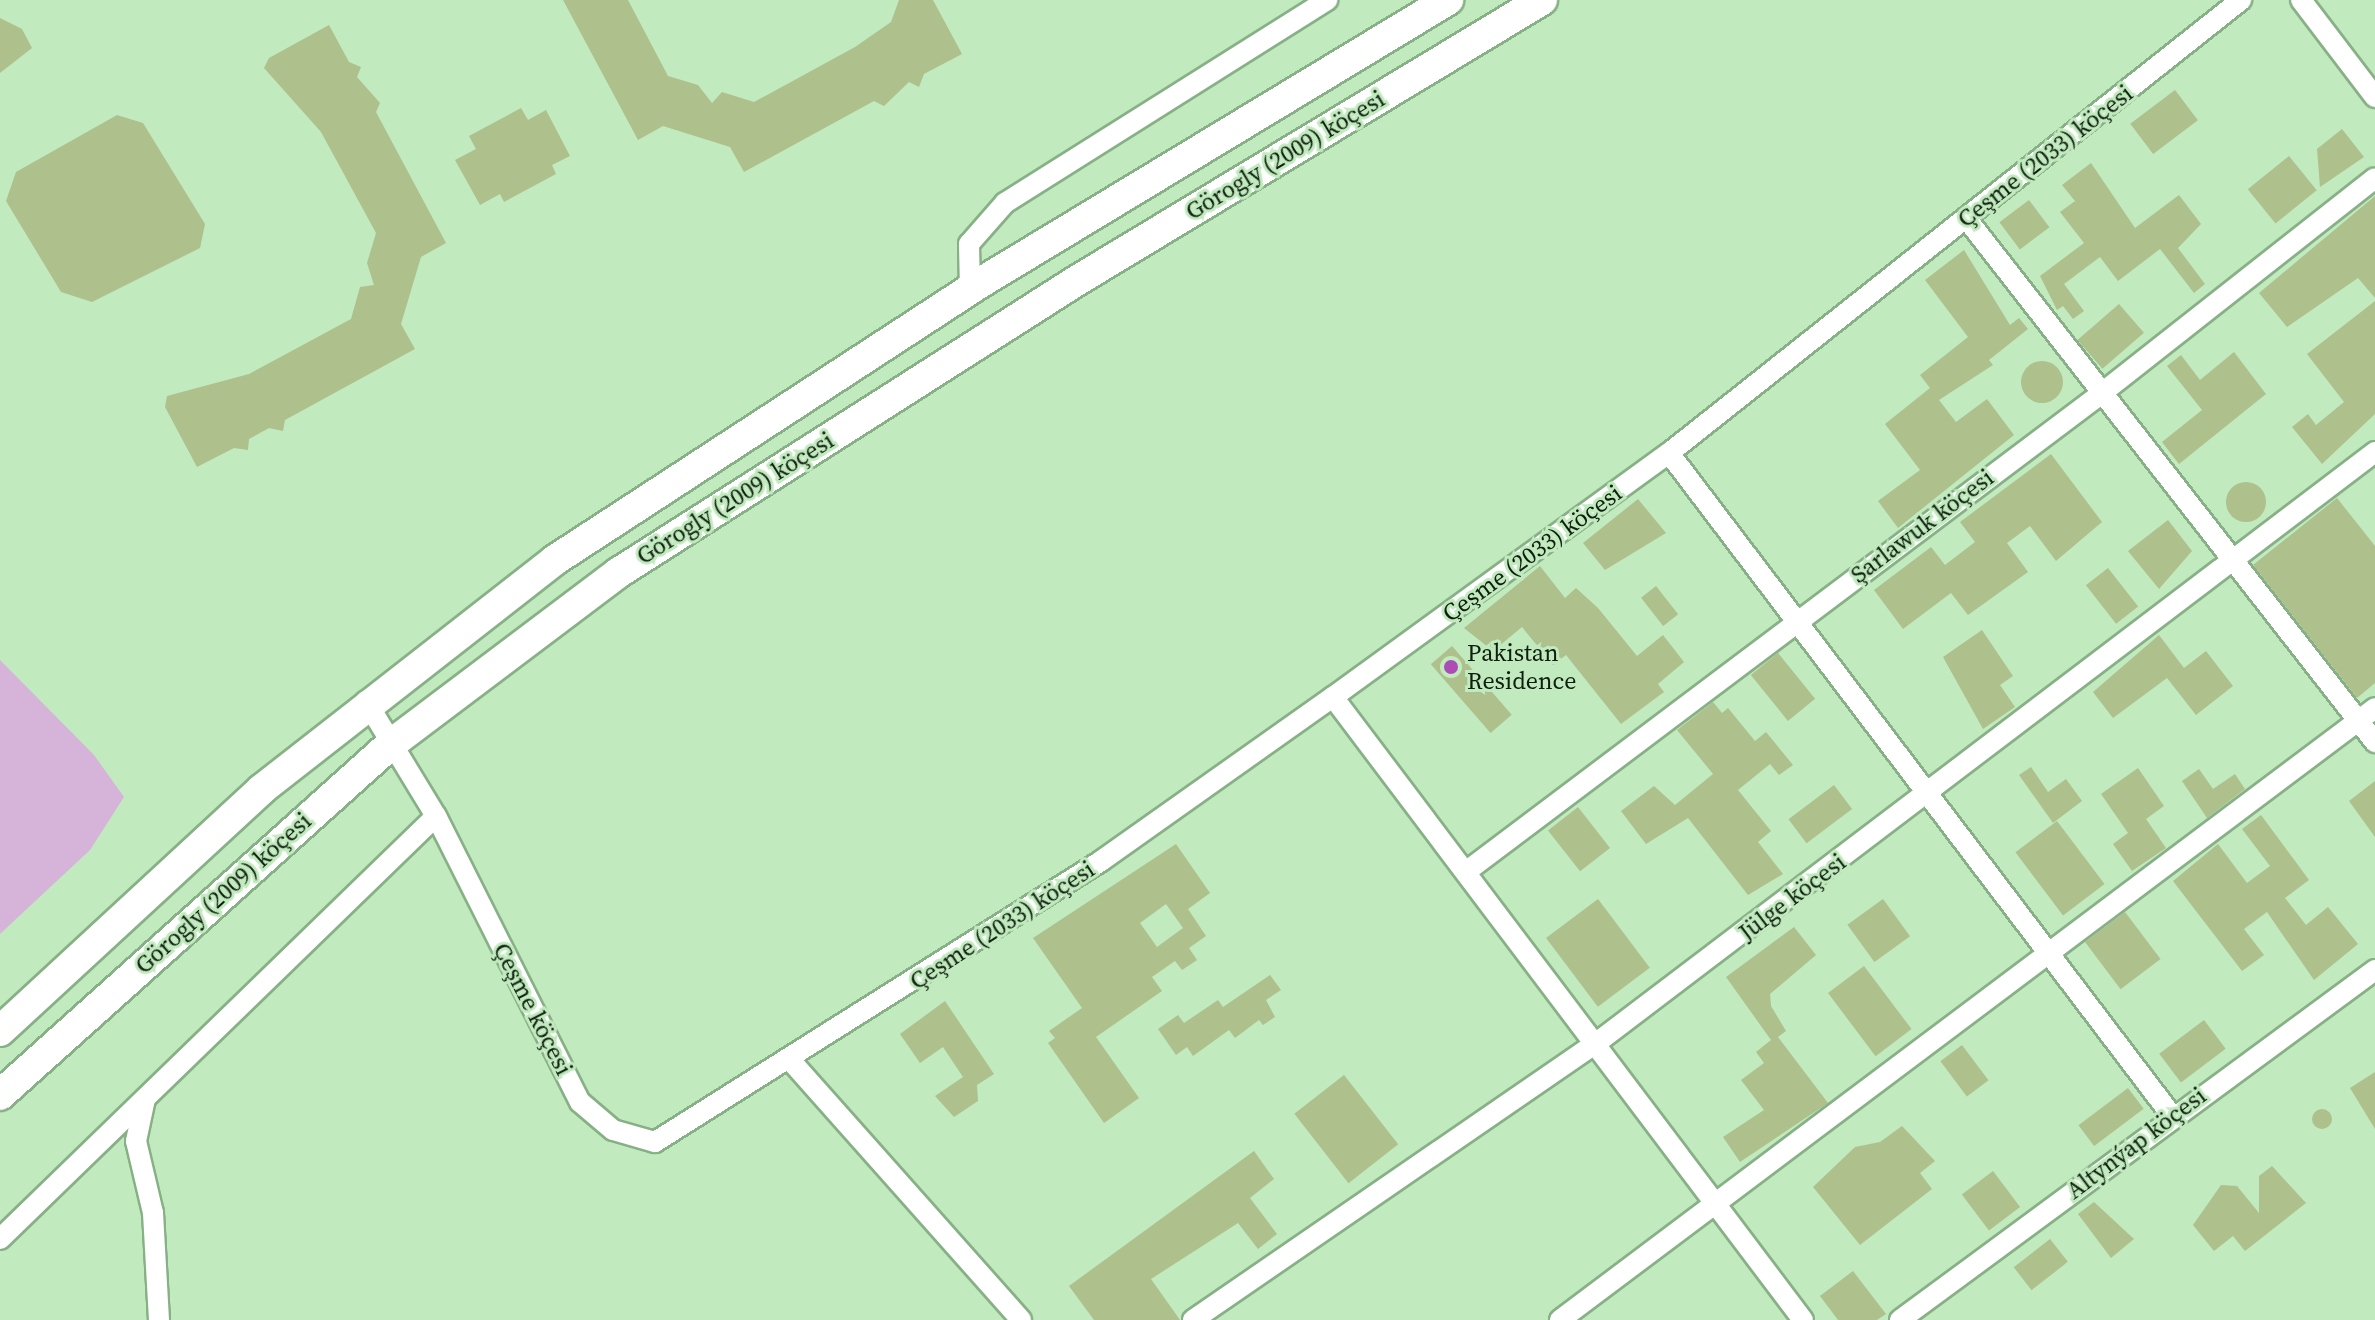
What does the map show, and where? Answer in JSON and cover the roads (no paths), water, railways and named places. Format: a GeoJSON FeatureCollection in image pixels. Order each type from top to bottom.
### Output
{"type":"FeatureCollection","features":[{"type":"Feature","properties":{"kind":"main road","name":"Görogly (2009) köçesi"},"geometry":{"type":"LineString","coordinates":[[0,1031],[366,701],[555,560],[970,289],[1448,0]]}},
{"type":"Feature","properties":{"kind":"main road","name":"Görogly (2009) köçesi"},"geometry":{"type":"LineString","coordinates":[[0,1095],[390,745],[618,573],[1078,280],[1542,0]]}},
{"type":"Feature","properties":{"kind":"street"},"geometry":{"type":"LineString","coordinates":[[970,289],[969,244],[1005,203],[1327,0]]}},
{"type":"Feature","properties":{"kind":"street","name":"Çeşme (2033) köçesi"},"geometry":{"type":"LineString","coordinates":[[792,1062],[1101,861],[1669,453],[2241,0]]}},
{"type":"Feature","properties":{"kind":"street"},"geometry":{"type":"LineString","coordinates":[[2301,0],[2375,97]]}},
{"type":"Feature","properties":{"kind":"street","name":"Şarlawuk köçesi"},"geometry":{"type":"LineString","coordinates":[[1467,871],[1795,621],[2102,393],[2375,178]]}},
{"type":"Feature","properties":{"kind":"street"},"geometry":{"type":"LineString","coordinates":[[1966,218],[2233,563],[2367,715],[2375,742]]}},
{"type":"Feature","properties":{"kind":"street","name":"Jülge köçesi"},"geometry":{"type":"LineString","coordinates":[[1193,1320],[1599,1041],[1927,796],[2375,452]]}},
{"type":"Feature","properties":{"kind":"street"},"geometry":{"type":"LineString","coordinates":[[1669,453],[2172,1116]]}},
{"type":"Feature","properties":{"kind":"street"},"geometry":{"type":"LineString","coordinates":[[1333,697],[1599,1041],[1803,1320]]}},
{"type":"Feature","properties":{"kind":"street","name":"Çeşme köçesi"},"geometry":{"type":"LineString","coordinates":[[366,701],[436,816],[580,1102],[613,1130],[655,1142],[792,1062]]}},
{"type":"Feature","properties":{"kind":"street"},"geometry":{"type":"LineString","coordinates":[[1560,1320],[1720,1206],[2047,954],[2367,715]]}},
{"type":"Feature","properties":{"kind":"street"},"geometry":{"type":"LineString","coordinates":[[0,1239],[436,816]]}},
{"type":"Feature","properties":{"kind":"street","name":"Altynýap köçesi"},"geometry":{"type":"LineString","coordinates":[[1900,1320],[2172,1116],[2375,970]]}},
{"type":"Feature","properties":{"kind":"street"},"geometry":{"type":"LineString","coordinates":[[792,1062],[1021,1320]]}},
{"type":"Feature","properties":{"kind":"street"},"geometry":{"type":"LineString","coordinates":[[147,1095],[136,1141],[153,1213],[159,1320]]}},
{"type":"Feature","properties":{"kind":"place","name":"Pakistan Residence"},"geometry":{"type":"Point","coordinates":[1451,667]}}]}
